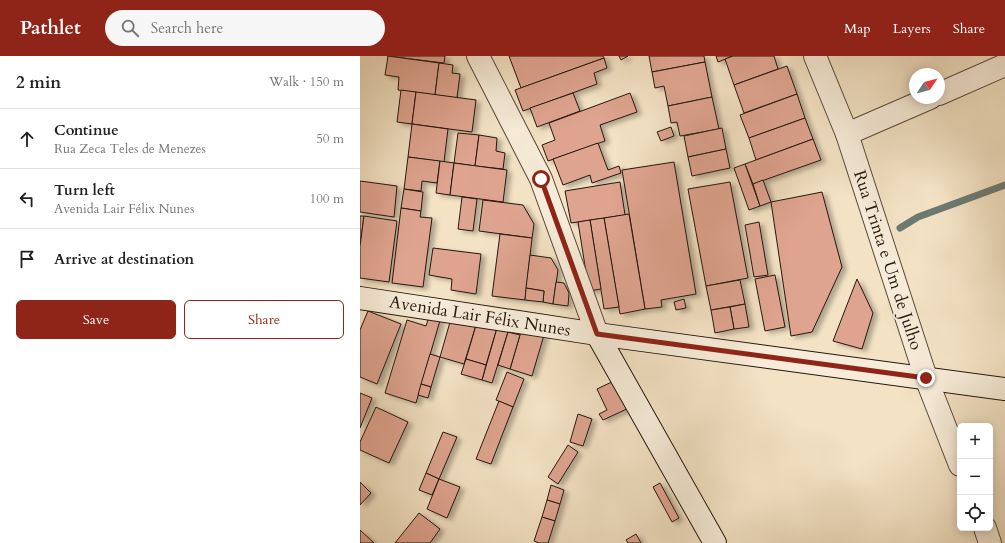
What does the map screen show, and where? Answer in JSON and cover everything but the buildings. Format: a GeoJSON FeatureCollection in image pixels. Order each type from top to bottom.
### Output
{"type":"FeatureCollection","features":[{"type":"Feature","properties":{"kind":"street"},"geometry":{"type":"LineString","coordinates":[[478,56],[541,179],[597,334],[715,543]]}},
{"type":"Feature","properties":{"kind":"street","name":"Rua Trinta e Um de Julho"},"geometry":{"type":"LineString","coordinates":[[815,56],[847,134],[926,378],[958,459]]}},
{"type":"Feature","properties":{"kind":"street"},"geometry":{"type":"LineString","coordinates":[[945,91],[1005,65]]}},
{"type":"Feature","properties":{"kind":"street"},"geometry":{"type":"LineString","coordinates":[[847,134],[916,104]]}},
{"type":"Feature","properties":{"kind":"street","name":"Avenida Lair Félix Nunes"},"geometry":{"type":"LineString","coordinates":[[360,298],[597,334],[1005,389]]}},
{"type":"Feature","properties":{"kind":"street"},"geometry":{"type":"LineString","coordinates":[[986,531],[990,543]]}},
{"type":"Feature","properties":{"kind":"waterway"},"geometry":{"type":"LineString","coordinates":[[900,228],[918,217],[1005,185]]}},
{"type":"Feature","properties":{"kind":"route"},"geometry":{"type":"LineString","coordinates":[[541,179],[597,334],[926,378]]}}]}
